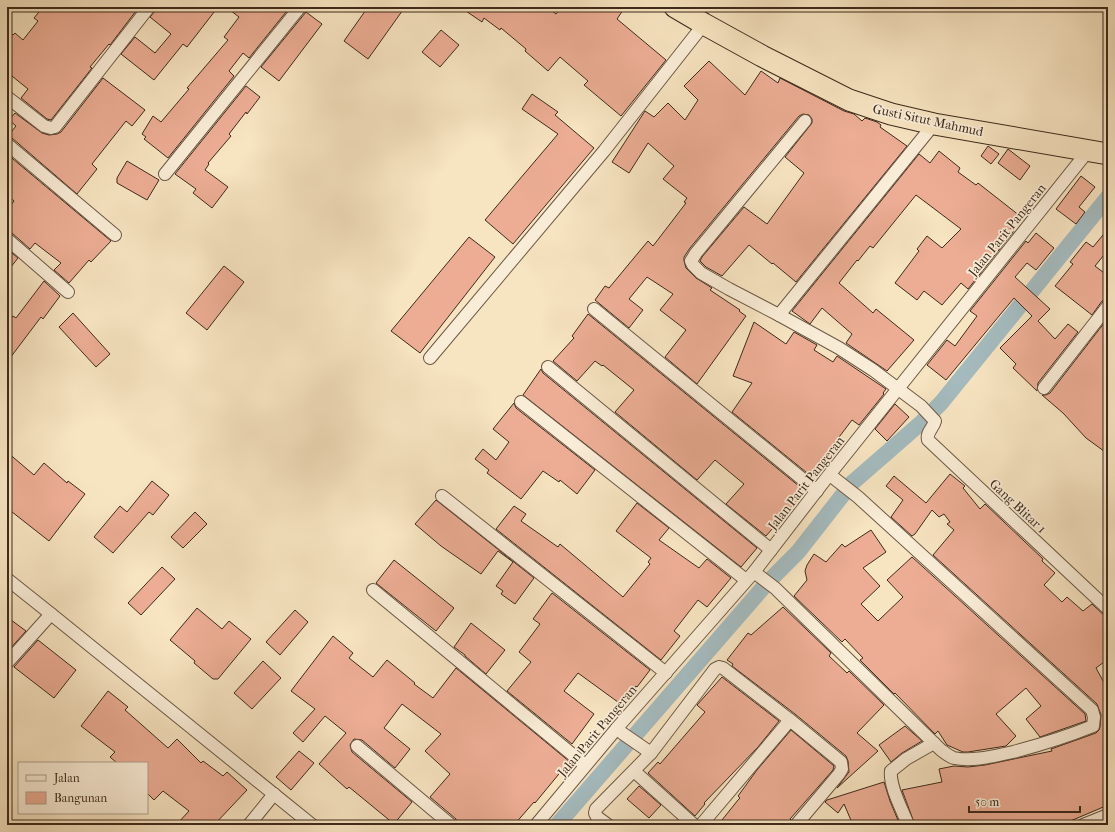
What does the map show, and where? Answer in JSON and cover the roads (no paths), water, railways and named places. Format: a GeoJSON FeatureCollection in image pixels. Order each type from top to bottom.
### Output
{"type":"FeatureCollection","features":[{"type":"Feature","properties":{"kind":"highway","name":"Gusti Situt Mahmud"},"geometry":{"type":"LineString","coordinates":[[676,7],[762,56],[850,100],[891,114],[934,124],[1098,152]]}},
{"type":"Feature","properties":{"kind":"street"},"geometry":{"type":"LineString","coordinates":[[7,97],[44,126],[51,128],[55,127],[149,7]]}},
{"type":"Feature","properties":{"kind":"street"},"geometry":{"type":"LineString","coordinates":[[165,174],[300,7]]}},
{"type":"Feature","properties":{"kind":"street"},"geometry":{"type":"LineString","coordinates":[[430,358],[604,151],[704,24]]}},
{"type":"Feature","properties":{"kind":"street"},"geometry":{"type":"LineString","coordinates":[[805,121],[691,261],[693,266],[701,273],[839,348],[873,370],[897,389]]}},
{"type":"Feature","properties":{"kind":"street"},"geometry":{"type":"LineString","coordinates":[[779,315],[934,124]]}},
{"type":"Feature","properties":{"kind":"street"},"geometry":{"type":"LineString","coordinates":[[7,144],[115,235]]}},
{"type":"Feature","properties":{"kind":"street","name":"Jalan Parit Pangeran"},"geometry":{"type":"LineString","coordinates":[[536,825],[586,765],[620,731],[666,673],[753,576],[771,550],[817,491],[834,478],[897,389],[1098,152]]}},
{"type":"Feature","properties":{"kind":"street"},"geometry":{"type":"LineString","coordinates":[[7,239],[68,292]]}},
{"type":"Feature","properties":{"kind":"street"},"geometry":{"type":"LineString","coordinates":[[1044,388],[1108,306]]}},
{"type":"Feature","properties":{"kind":"street"},"geometry":{"type":"LineString","coordinates":[[594,309],[817,491]]}},
{"type":"Feature","properties":{"kind":"street"},"geometry":{"type":"LineString","coordinates":[[548,367],[771,550]]}},
{"type":"Feature","properties":{"kind":"street","name":"Gang Blitar 1"},"geometry":{"type":"LineString","coordinates":[[897,389],[921,406],[933,417],[935,421],[934,426],[928,432],[928,440],[1108,609]]}},
{"type":"Feature","properties":{"kind":"street"},"geometry":{"type":"LineString","coordinates":[[521,402],[753,576],[774,588],[941,750],[952,757],[966,759],[990,757],[1046,744],[1068,737],[1093,726],[1094,717],[1092,710],[858,497],[834,478]]}},
{"type":"Feature","properties":{"kind":"street"},"geometry":{"type":"LineString","coordinates":[[442,496],[666,673]]}},
{"type":"Feature","properties":{"kind":"street"},"geometry":{"type":"LineString","coordinates":[[7,579],[312,825]]}},
{"type":"Feature","properties":{"kind":"street"},"geometry":{"type":"LineString","coordinates":[[373,590],[586,765]]}},
{"type":"Feature","properties":{"kind":"street"},"geometry":{"type":"LineString","coordinates":[[7,663],[52,614]]}},
{"type":"Feature","properties":{"kind":"street"},"geometry":{"type":"LineString","coordinates":[[608,825],[597,817],[595,813],[596,809],[634,771],[647,751],[719,667],[723,668],[790,720],[841,762],[842,769],[839,774],[796,825]]}},
{"type":"Feature","properties":{"kind":"street"},"geometry":{"type":"LineString","coordinates":[[701,825],[790,720]]}},
{"type":"Feature","properties":{"kind":"street"},"geometry":{"type":"LineString","coordinates":[[620,731],[647,751]]}},
{"type":"Feature","properties":{"kind":"street"},"geometry":{"type":"LineString","coordinates":[[908,825],[894,790],[890,776],[891,771],[906,759],[934,743]]}},
{"type":"Feature","properties":{"kind":"street"},"geometry":{"type":"LineString","coordinates":[[357,746],[451,825]]}},
{"type":"Feature","properties":{"kind":"street"},"geometry":{"type":"LineString","coordinates":[[634,771],[694,825]]}},
{"type":"Feature","properties":{"kind":"street"},"geometry":{"type":"LineString","coordinates":[[249,825],[274,794]]}},
{"type":"Feature","properties":{"kind":"street"},"geometry":{"type":"LineString","coordinates":[[1083,825],[1108,815]]}},
{"type":"Feature","properties":{"kind":"waterway"},"geometry":{"type":"LineString","coordinates":[[557,825],[768,582],[798,552],[852,483],[922,422],[941,403],[1108,197]]}}]}
